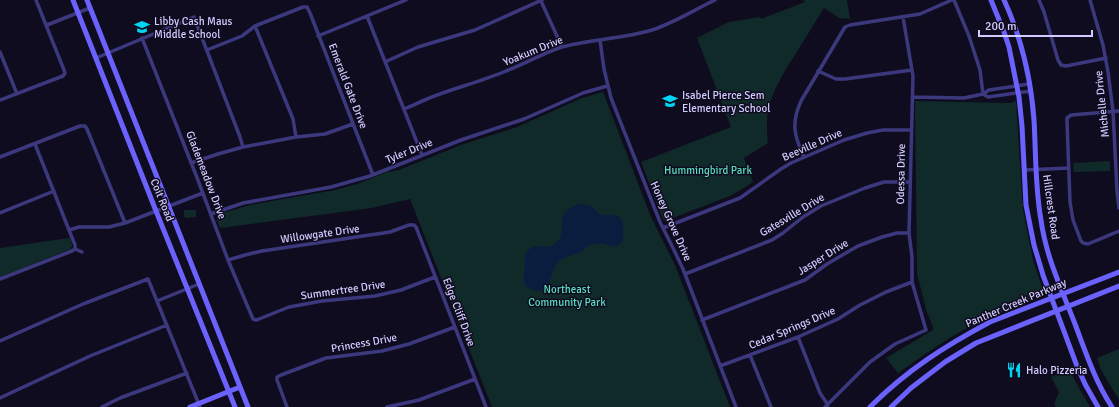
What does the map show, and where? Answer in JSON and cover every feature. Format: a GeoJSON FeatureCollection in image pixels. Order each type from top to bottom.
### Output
{"type":"FeatureCollection","features":[{"type":"Feature","properties":{"kind":"main road","name":"Coit Road"},"geometry":{"type":"LineString","coordinates":[[73,0],[234,407]]}},
{"type":"Feature","properties":{"kind":"main road","name":"Coit Road"},"geometry":{"type":"LineString","coordinates":[[87,0],[198,284],[248,407]]}},
{"type":"Feature","properties":{"kind":"main road","name":"Hillcrest Road"},"geometry":{"type":"LineString","coordinates":[[991,0],[1009,47],[1019,93],[1026,205],[1034,245],[1043,275],[1081,375],[1098,407]]}},
{"type":"Feature","properties":{"kind":"main road","name":"Hillcrest Road"},"geometry":{"type":"LineString","coordinates":[[1004,0],[1018,35],[1031,91],[1034,120],[1037,191],[1041,221],[1053,269],[1091,368],[1112,407]]}},
{"type":"Feature","properties":{"kind":"main road","name":"Panther Creek Parkway"},"geometry":{"type":"LineString","coordinates":[[870,407],[922,362],[946,346],[990,322],[1119,272]]}},
{"type":"Feature","properties":{"kind":"main road","name":"Panther Creek Parkway"},"geometry":{"type":"LineString","coordinates":[[891,407],[911,388],[945,362],[976,343],[1119,286]]}},
{"type":"Feature","properties":{"kind":"main road"},"geometry":{"type":"LineString","coordinates":[[190,407],[200,405],[240,387]]}},
{"type":"Feature","properties":{"kind":"street"},"geometry":{"type":"LineString","coordinates":[[0,100],[63,76],[65,73],[36,0]]}},
{"type":"Feature","properties":{"kind":"street"},"geometry":{"type":"LineString","coordinates":[[318,36],[406,0]]}},
{"type":"Feature","properties":{"kind":"street"},"geometry":{"type":"LineString","coordinates":[[385,62],[418,47],[475,30],[542,0],[562,47]]}},
{"type":"Feature","properties":{"kind":"street","name":"Yoakum Drive"},"geometry":{"type":"LineString","coordinates":[[404,109],[438,94],[484,80],[507,71],[562,47],[631,36],[653,30],[715,0]]}},
{"type":"Feature","properties":{"kind":"street"},"geometry":{"type":"LineString","coordinates":[[804,156],[795,133],[794,126],[797,109],[818,71],[846,26],[922,13],[953,0],[969,36],[980,70],[983,94]]}},
{"type":"Feature","properties":{"kind":"street"},"geometry":{"type":"LineString","coordinates":[[1039,0],[1058,60],[1061,65],[1066,66],[1106,58]]}},
{"type":"Feature","properties":{"kind":"street","name":"Michelle Drive"},"geometry":{"type":"LineString","coordinates":[[1090,0],[1106,58],[1113,111],[1116,191],[1119,208]]}},
{"type":"Feature","properties":{"kind":"street","name":"Emerald Gate Drive"},"geometry":{"type":"LineString","coordinates":[[255,26],[304,6],[309,9],[318,36],[373,175]]}},
{"type":"Feature","properties":{"kind":"street"},"geometry":{"type":"LineString","coordinates":[[46,25],[90,8]]}},
{"type":"Feature","properties":{"kind":"street"},"geometry":{"type":"LineString","coordinates":[[367,16],[422,155]]}},
{"type":"Feature","properties":{"kind":"street"},"geometry":{"type":"LineString","coordinates":[[96,58],[194,17],[243,147]]}},
{"type":"Feature","properties":{"kind":"street","name":"Odessa Drive"},"geometry":{"type":"LineString","coordinates":[[827,406],[870,362],[895,344],[926,330],[912,282],[912,257],[909,233],[909,182],[913,76],[903,17]]}},
{"type":"Feature","properties":{"kind":"street"},"geometry":{"type":"LineString","coordinates":[[207,50],[242,36],[255,26],[293,119],[296,137]]}},
{"type":"Feature","properties":{"kind":"street","name":"Glademeadow Drive"},"geometry":{"type":"LineString","coordinates":[[142,38],[252,319]]}},
{"type":"Feature","properties":{"kind":"street","name":"Honey Grove Drive"},"geometry":{"type":"LineString","coordinates":[[600,40],[607,86],[611,98],[663,228],[685,274],[736,407]]}},
{"type":"Feature","properties":{"kind":"street"},"geometry":{"type":"LineString","coordinates":[[0,52],[16,94]]}},
{"type":"Feature","properties":{"kind":"street"},"geometry":{"type":"LineString","coordinates":[[818,71],[836,79],[845,79],[912,70]]}},
{"type":"Feature","properties":{"kind":"street"},"geometry":{"type":"LineString","coordinates":[[912,97],[964,98],[983,94],[989,90],[1029,84]]}},
{"type":"Feature","properties":{"kind":"street","name":"Tyler Drive"},"geometry":{"type":"LineString","coordinates":[[211,214],[243,203],[331,187],[373,175],[461,140],[524,119],[583,93],[607,86]]}},
{"type":"Feature","properties":{"kind":"street"},"geometry":{"type":"LineString","coordinates":[[983,94],[988,97],[1031,91]]}},
{"type":"Feature","properties":{"kind":"street"},"geometry":{"type":"LineString","coordinates":[[1119,111],[1071,115],[1068,117],[1067,121],[1070,202],[1073,220],[1083,243],[1090,244],[1119,231]]}},
{"type":"Feature","properties":{"kind":"street"},"geometry":{"type":"LineString","coordinates":[[191,163],[243,147],[296,137],[325,134],[353,124]]}},
{"type":"Feature","properties":{"kind":"street"},"geometry":{"type":"LineString","coordinates":[[0,157],[83,126],[88,129],[125,223]]}},
{"type":"Feature","properties":{"kind":"street","name":"Beeville Drive"},"geometry":{"type":"LineString","coordinates":[[663,228],[740,198],[781,169],[804,156],[844,140],[883,130],[911,130]]}},
{"type":"Feature","properties":{"kind":"street"},"geometry":{"type":"LineString","coordinates":[[35,144],[70,230],[75,249]]}},
{"type":"Feature","properties":{"kind":"street"},"geometry":{"type":"LineString","coordinates":[[1024,170],[1068,168]]}},
{"type":"Feature","properties":{"kind":"street","name":"Gatesville Drive"},"geometry":{"type":"LineString","coordinates":[[685,274],[772,240],[803,217],[821,206],[884,182],[909,182]]}},
{"type":"Feature","properties":{"kind":"street"},"geometry":{"type":"LineString","coordinates":[[0,213],[54,191]]}},
{"type":"Feature","properties":{"kind":"street"},"geometry":{"type":"LineString","coordinates":[[70,230],[79,227],[109,227],[125,223],[203,193]]}},
{"type":"Feature","properties":{"kind":"street","name":"Willowgate Drive"},"geometry":{"type":"LineString","coordinates":[[228,260],[262,250],[390,232],[414,225]]}},
{"type":"Feature","properties":{"kind":"street","name":"Edge Cliff Drive"},"geometry":{"type":"LineString","coordinates":[[414,225],[486,407]]}},
{"type":"Feature","properties":{"kind":"street","name":"Jasper Drive"},"geometry":{"type":"LineString","coordinates":[[702,320],[805,280],[827,264],[858,246],[897,233],[909,233]]}},
{"type":"Feature","properties":{"kind":"street"},"geometry":{"type":"LineString","coordinates":[[75,249],[82,252]]}},
{"type":"Feature","properties":{"kind":"street"},"geometry":{"type":"LineString","coordinates":[[0,279],[75,249]]}},
{"type":"Feature","properties":{"kind":"street","name":"Summertree Drive"},"geometry":{"type":"LineString","coordinates":[[252,319],[256,320],[289,307],[309,303],[375,296],[401,290],[435,277]]}},
{"type":"Feature","properties":{"kind":"street"},"geometry":{"type":"LineString","coordinates":[[0,341],[83,304],[148,279],[200,405]]}},
{"type":"Feature","properties":{"kind":"street","name":"Cedar Springs Drive"},"geometry":{"type":"LineString","coordinates":[[720,366],[798,337],[838,319],[860,305],[886,292],[912,282]]}},
{"type":"Feature","properties":{"kind":"street"},"geometry":{"type":"LineString","coordinates":[[157,301],[198,284]]}},
{"type":"Feature","properties":{"kind":"street"},"geometry":{"type":"LineString","coordinates":[[0,398],[90,356],[167,325]]}},
{"type":"Feature","properties":{"kind":"street","name":"Princess Drive"},"geometry":{"type":"LineString","coordinates":[[287,407],[277,380],[277,377],[283,374],[326,358],[382,351],[409,344],[454,327]]}},
{"type":"Feature","properties":{"kind":"street"},"geometry":{"type":"LineString","coordinates":[[798,337],[820,393],[827,406]]}},
{"type":"Feature","properties":{"kind":"street"},"geometry":{"type":"LineString","coordinates":[[750,355],[771,407]]}},
{"type":"Feature","properties":{"kind":"street"},"geometry":{"type":"LineString","coordinates":[[102,407],[120,398],[187,373]]}},
{"type":"Feature","properties":{"kind":"street"},"geometry":{"type":"LineString","coordinates":[[387,407],[419,400],[475,379]]}},
{"type":"Feature","properties":{"kind":"green space","name":"Hummingbird Park"},"geometry":{"type":"Polygon","coordinates":[[[804,0],[847,0],[850,19],[841,19],[824,8],[783,74],[768,108],[768,143],[744,158],[753,182],[730,196],[665,221],[663,220],[641,162],[731,127],[697,38],[729,22],[760,17],[761,19],[805,2],[804,0]]]}},
{"type":"Feature","properties":{"kind":"green space","name":"Northeast Community Park"},"geometry":{"type":"Polygon","coordinates":[[[603,92],[651,217],[675,265],[730,407],[492,407],[410,199],[372,208],[220,228],[216,217],[219,214],[250,205],[335,190],[357,184],[387,172],[399,170],[461,145],[517,127],[582,98],[603,92]]]}},
{"type":"Feature","properties":{"kind":"green space"},"geometry":{"type":"Polygon","coordinates":[[[915,101],[1011,103],[1016,101],[1023,209],[1033,260],[1044,293],[1036,298],[968,327],[898,373],[886,358],[933,330],[926,310],[917,273],[915,101]]]}},
{"type":"Feature","properties":{"kind":"green space"},"geometry":{"type":"Polygon","coordinates":[[[1110,161],[1110,171],[1074,172],[1073,163],[1110,161]]]}},
{"type":"Feature","properties":{"kind":"green space"},"geometry":{"type":"Polygon","coordinates":[[[184,210],[196,210],[196,217],[186,218],[184,216],[184,210]]]}},
{"type":"Feature","properties":{"kind":"green space"},"geometry":{"type":"Polygon","coordinates":[[[70,238],[72,245],[71,249],[0,277],[0,248],[70,238]]]}},
{"type":"Feature","properties":{"kind":"green space"},"geometry":{"type":"Polygon","coordinates":[[[1119,349],[1119,400],[1101,370],[1097,358],[1119,349]]]}},
{"type":"Feature","properties":{"kind":"green space"},"geometry":{"type":"Polygon","coordinates":[[[1069,370],[1090,407],[1056,407],[1054,404],[1059,392],[1051,377],[1069,370]]]}},
{"type":"Feature","properties":{"kind":"water"},"geometry":{"type":"Polygon","coordinates":[[[580,204],[591,206],[601,215],[616,215],[619,217],[623,227],[623,239],[621,243],[615,246],[601,243],[590,245],[580,253],[567,257],[558,262],[547,287],[544,290],[539,291],[529,288],[524,284],[525,257],[528,250],[537,246],[547,247],[554,245],[562,232],[563,216],[571,207],[580,204]]]}},
{"type":"Feature","properties":{"kind":"place","name":"Libby Cash Maus Middle School"},"geometry":{"type":"Point","coordinates":[142,27]}},
{"type":"Feature","properties":{"kind":"place","name":"Isabel Pierce Sem Elementary School"},"geometry":{"type":"Point","coordinates":[670,101]}},
{"type":"Feature","properties":{"kind":"place","name":"Halo Pizzeria"},"geometry":{"type":"Point","coordinates":[1014,370]}}]}
